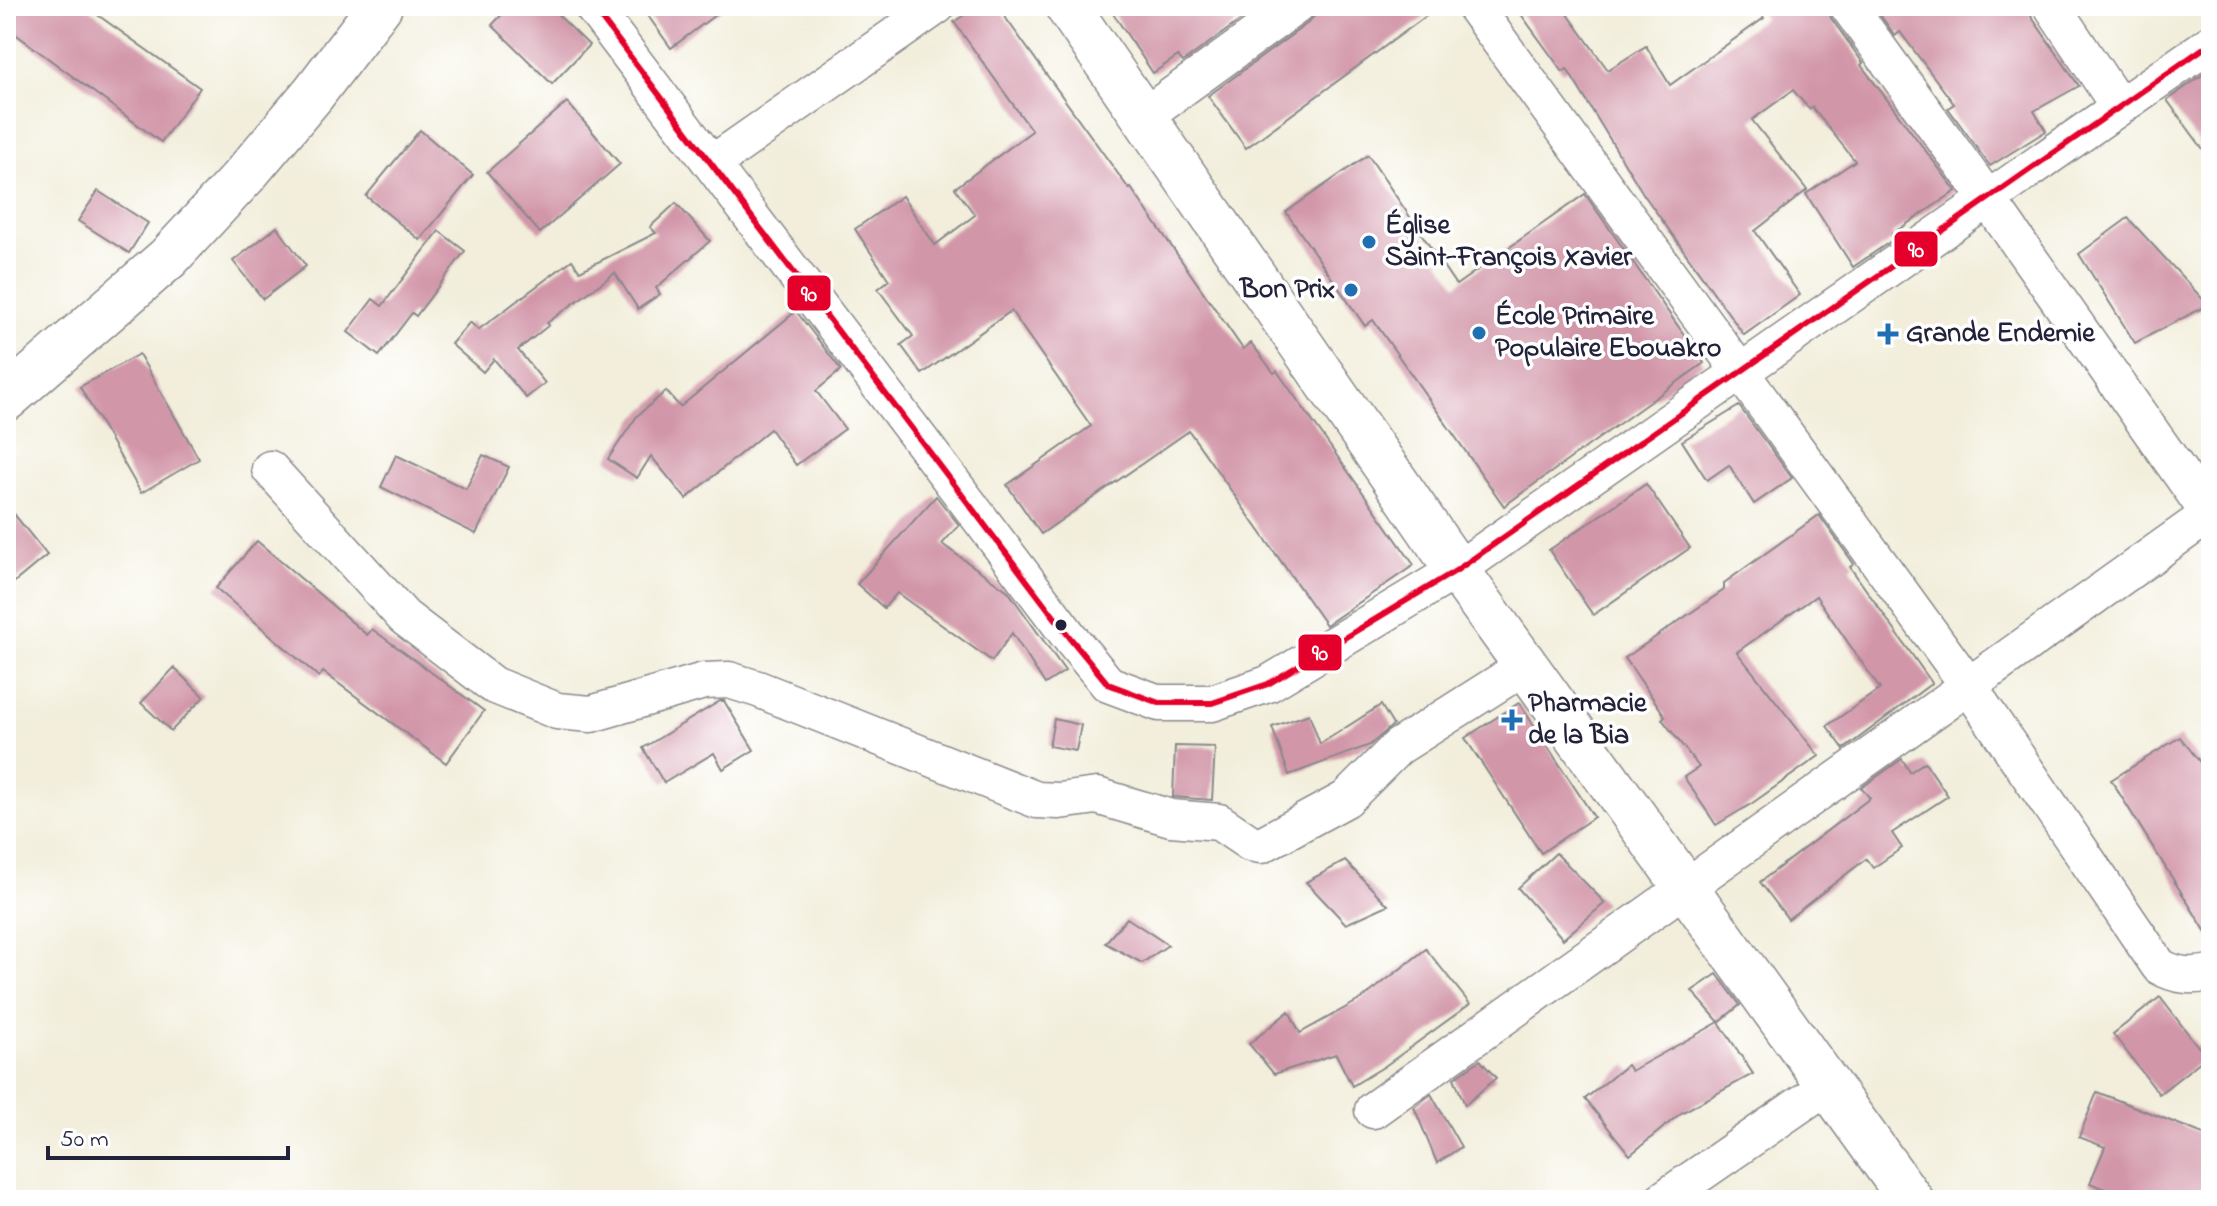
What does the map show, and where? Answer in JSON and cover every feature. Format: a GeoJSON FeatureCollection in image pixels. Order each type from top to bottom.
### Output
{"type":"FeatureCollection","features":[{"type":"Feature","properties":{"kind":"main road"},"geometry":{"type":"LineString","coordinates":[[11,384],[168,258],[313,94],[380,6]]}},
{"type":"Feature","properties":{"kind":"main road"},"geometry":{"type":"LineString","coordinates":[[1067,6],[1457,570],[1911,1200]]}},
{"type":"Feature","properties":{"kind":"street"},"geometry":{"type":"LineString","coordinates":[[592,6],[1061,627],[1108,684],[1159,703],[1212,703],[1268,684],[1457,570],[2211,43]]}},
{"type":"Feature","properties":{"kind":"street"},"geometry":{"type":"LineString","coordinates":[[713,163],[937,6]]}},
{"type":"Feature","properties":{"kind":"street"},"geometry":{"type":"LineString","coordinates":[[1144,116],[1296,6]]}},
{"type":"Feature","properties":{"kind":"street"},"geometry":{"type":"LineString","coordinates":[[1474,6],[1968,685],[2159,966],[2172,974],[2195,977],[2211,973]]}},
{"type":"Feature","properties":{"kind":"street"},"geometry":{"type":"LineString","coordinates":[[1373,1110],[2210,514],[1848,6]]}},
{"type":"Feature","properties":{"kind":"street"},"geometry":{"type":"LineString","coordinates":[[2052,6],[2119,107]]}},
{"type":"Feature","properties":{"kind":"street"},"geometry":{"type":"LineString","coordinates":[[270,469],[404,617],[493,685],[557,711],[591,714],[704,681],[729,680],[1037,800],[1059,801],[1097,796],[1171,818],[1219,822],[1250,843],[1261,845],[1346,799],[1398,747],[1527,665]]}},
{"type":"Feature","properties":{"kind":"street"},"geometry":{"type":"LineString","coordinates":[[1662,1200],[1830,1084]]}},
{"type":"Feature","properties":{"kind":"building"},"geometry":{"type":"Polygon","coordinates":[[[6,6],[85,6],[200,88],[161,142],[6,27],[6,6]]]}},
{"type":"Feature","properties":{"kind":"building"},"geometry":{"type":"Polygon","coordinates":[[[510,6],[549,6],[589,45],[552,84],[492,25],[510,6]]]}},
{"type":"Feature","properties":{"kind":"building"},"geometry":{"type":"Polygon","coordinates":[[[641,6],[727,6],[671,48],[641,6]]]}},
{"type":"Feature","properties":{"kind":"building"},"geometry":{"type":"Polygon","coordinates":[[[977,6],[997,6],[1131,188],[1243,349],[1251,343],[1274,373],[1277,371],[1414,565],[1326,625],[1189,431],[1041,534],[1007,485],[1091,426],[1011,311],[922,374],[901,345],[913,336],[878,289],[889,280],[855,229],[902,196],[935,245],[975,215],[955,188],[1032,131],[954,22],[977,6]]]}},
{"type":"Feature","properties":{"kind":"building"},"geometry":{"type":"Polygon","coordinates":[[[1108,6],[1260,6],[1183,62],[1178,56],[1153,73],[1108,6]]]}},
{"type":"Feature","properties":{"kind":"building"},"geometry":{"type":"Polygon","coordinates":[[[1317,6],[1440,6],[1246,148],[1208,96],[1308,23],[1315,15],[1317,6]]]}},
{"type":"Feature","properties":{"kind":"building"},"geometry":{"type":"Polygon","coordinates":[[[1515,6],[1562,6],[1608,70],[1646,46],[1670,85],[1764,18],[1756,6],[1827,6],[1831,18],[1863,63],[1861,65],[1956,191],[1892,234],[1894,239],[1853,267],[1806,194],[1855,161],[1812,107],[1809,109],[1793,90],[1752,120],[1807,190],[1755,231],[1800,295],[1744,335],[1644,195],[1567,69],[1563,72],[1515,6]]]}},
{"type":"Feature","properties":{"kind":"building"},"geometry":{"type":"Polygon","coordinates":[[[1874,6],[2024,6],[2079,86],[2034,111],[2046,131],[1990,166],[1948,108],[1954,104],[1900,32],[1895,36],[1874,6]]]}},
{"type":"Feature","properties":{"kind":"building"},"geometry":{"type":"Polygon","coordinates":[[[2211,69],[2211,160],[2167,100],[2211,69]]]}},
{"type":"Feature","properties":{"kind":"building"},"geometry":{"type":"Polygon","coordinates":[[[567,102],[620,164],[540,233],[487,172],[567,102]]]}},
{"type":"Feature","properties":{"kind":"building"},"geometry":{"type":"Polygon","coordinates":[[[420,130],[473,175],[420,240],[366,196],[420,130]]]}},
{"type":"Feature","properties":{"kind":"building"},"geometry":{"type":"Polygon","coordinates":[[[1368,155],[1456,285],[1585,194],[1704,363],[1504,506],[1373,320],[1365,326],[1286,212],[1368,155]]]}},
{"type":"Feature","properties":{"kind":"building"},"geometry":{"type":"Polygon","coordinates":[[[98,191],[148,223],[129,253],[78,221],[98,191]]]}},
{"type":"Feature","properties":{"kind":"building"},"geometry":{"type":"Polygon","coordinates":[[[676,203],[710,241],[656,288],[660,294],[638,309],[615,273],[547,323],[549,325],[518,350],[545,383],[526,398],[494,359],[483,372],[451,344],[470,322],[478,330],[572,260],[580,271],[656,233],[650,227],[676,203]]]}},
{"type":"Feature","properties":{"kind":"building"},"geometry":{"type":"Polygon","coordinates":[[[2128,218],[2208,305],[2135,343],[2079,254],[2128,218]]]}},
{"type":"Feature","properties":{"kind":"building"},"geometry":{"type":"Polygon","coordinates":[[[277,227],[306,266],[263,299],[233,261],[277,227]]]}},
{"type":"Feature","properties":{"kind":"building"},"geometry":{"type":"Polygon","coordinates":[[[439,231],[465,251],[416,316],[412,313],[379,356],[348,332],[373,299],[382,306],[439,231]]]}},
{"type":"Feature","properties":{"kind":"building"},"geometry":{"type":"Polygon","coordinates":[[[796,311],[841,370],[816,391],[845,429],[796,465],[770,429],[686,499],[651,456],[637,478],[608,459],[637,416],[666,391],[680,407],[796,311]]]}},
{"type":"Feature","properties":{"kind":"building"},"geometry":{"type":"Polygon","coordinates":[[[139,354],[199,459],[141,493],[80,387],[139,354]]]}},
{"type":"Feature","properties":{"kind":"building"},"geometry":{"type":"Polygon","coordinates":[[[1739,406],[1792,478],[1754,504],[1729,465],[1707,480],[1682,441],[1739,406]]]}},
{"type":"Feature","properties":{"kind":"building"},"geometry":{"type":"Polygon","coordinates":[[[396,455],[466,489],[483,455],[509,467],[476,534],[381,487],[396,455]]]}},
{"type":"Feature","properties":{"kind":"building"},"geometry":{"type":"Polygon","coordinates":[[[1646,484],[1690,548],[1593,615],[1549,550],[1646,484]]]}},
{"type":"Feature","properties":{"kind":"building"},"geometry":{"type":"Polygon","coordinates":[[[936,496],[959,525],[942,544],[1008,591],[1065,671],[1045,684],[1012,633],[992,661],[897,593],[884,608],[857,584],[936,496]]]}},
{"type":"Feature","properties":{"kind":"building"},"geometry":{"type":"Polygon","coordinates":[[[6,504],[47,555],[6,589],[6,504]]]}},
{"type":"Feature","properties":{"kind":"building"},"geometry":{"type":"Polygon","coordinates":[[[1819,515],[1854,564],[1850,567],[1932,683],[1844,749],[1827,726],[1880,689],[1816,596],[1737,652],[1819,756],[1716,825],[1684,777],[1699,767],[1662,719],[1665,716],[1625,658],[1724,590],[1724,583],[1819,515]]]}},
{"type":"Feature","properties":{"kind":"building"},"geometry":{"type":"Polygon","coordinates":[[[257,541],[367,635],[372,629],[484,711],[446,763],[323,672],[319,677],[216,588],[257,541]]]}},
{"type":"Feature","properties":{"kind":"building"},"geometry":{"type":"Polygon","coordinates":[[[174,668],[204,697],[171,731],[141,703],[174,668]]]}},
{"type":"Feature","properties":{"kind":"building"},"geometry":{"type":"Polygon","coordinates":[[[724,701],[754,750],[723,769],[714,753],[664,783],[643,748],[724,701]]]}},
{"type":"Feature","properties":{"kind":"building"},"geometry":{"type":"Polygon","coordinates":[[[1519,703],[1594,817],[1541,853],[1465,738],[1519,703]]]}},
{"type":"Feature","properties":{"kind":"building"},"geometry":{"type":"Polygon","coordinates":[[[1381,705],[1393,725],[1370,745],[1289,775],[1272,727],[1309,714],[1320,744],[1381,705]]]}},
{"type":"Feature","properties":{"kind":"building"},"geometry":{"type":"Polygon","coordinates":[[[1054,719],[1081,725],[1076,751],[1049,746],[1054,719]]]}},
{"type":"Feature","properties":{"kind":"building"},"geometry":{"type":"Polygon","coordinates":[[[2180,737],[2211,776],[2211,940],[2111,780],[2180,737]]]}},
{"type":"Feature","properties":{"kind":"building"},"geometry":{"type":"Polygon","coordinates":[[[1175,746],[1215,747],[1212,800],[1173,797],[1175,746]]]}},
{"type":"Feature","properties":{"kind":"building"},"geometry":{"type":"Polygon","coordinates":[[[1902,759],[1910,772],[1925,762],[1948,796],[1892,833],[1902,848],[1873,868],[1866,859],[1788,919],[1760,882],[1870,798],[1861,788],[1902,759]]]}},
{"type":"Feature","properties":{"kind":"building"},"geometry":{"type":"Polygon","coordinates":[[[1556,853],[1605,903],[1563,939],[1518,888],[1556,853]]]}},
{"type":"Feature","properties":{"kind":"building"},"geometry":{"type":"Polygon","coordinates":[[[1345,861],[1388,905],[1346,924],[1306,882],[1345,861]]]}},
{"type":"Feature","properties":{"kind":"building"},"geometry":{"type":"Polygon","coordinates":[[[1127,918],[1168,945],[1142,963],[1105,943],[1127,918]]]}},
{"type":"Feature","properties":{"kind":"building"},"geometry":{"type":"Polygon","coordinates":[[[1426,949],[1470,1004],[1385,1066],[1352,1086],[1336,1054],[1274,1074],[1249,1044],[1289,1011],[1300,1033],[1363,998],[1426,949]]]}},
{"type":"Feature","properties":{"kind":"building"},"geometry":{"type":"Polygon","coordinates":[[[1717,974],[1740,1005],[1719,1022],[1692,991],[1717,974]]]}},
{"type":"Feature","properties":{"kind":"building"},"geometry":{"type":"Polygon","coordinates":[[[2160,997],[2206,1057],[2159,1094],[2113,1034],[2160,997]]]}},
{"type":"Feature","properties":{"kind":"building"},"geometry":{"type":"Polygon","coordinates":[[[1719,1022],[1753,1074],[1681,1113],[1630,1155],[1585,1099],[1627,1065],[1631,1071],[1719,1022]]]}},
{"type":"Feature","properties":{"kind":"building"},"geometry":{"type":"Polygon","coordinates":[[[1480,1060],[1496,1078],[1465,1105],[1454,1078],[1480,1060]]]}},
{"type":"Feature","properties":{"kind":"building"},"geometry":{"type":"Polygon","coordinates":[[[2097,1092],[2211,1137],[2211,1200],[2132,1200],[2090,1183],[2105,1147],[2079,1137],[2097,1092]]]}},
{"type":"Feature","properties":{"kind":"building"},"geometry":{"type":"Polygon","coordinates":[[[1431,1094],[1461,1147],[1437,1163],[1414,1107],[1431,1094]]]}},
{"type":"Feature","properties":{"kind":"transit line","name":"90"},"geometry":{"type":"LineString","coordinates":[[592,6],[1071,639],[1108,684],[1159,703],[1212,703],[1268,684],[1457,570],[2211,43]]}},
{"type":"Feature","properties":{"kind":"place","name":"Église Saint-François Xavier"},"geometry":{"type":"Point","coordinates":[1369,242]}},
{"type":"Feature","properties":{"kind":"place","name":"Bon Prix"},"geometry":{"type":"Point","coordinates":[1351,290]}},
{"type":"Feature","properties":{"kind":"place","name":"École Primaire Populaire Ebouakro"},"geometry":{"type":"Point","coordinates":[1479,333]}},
{"type":"Feature","properties":{"kind":"place","name":"Grande Endemie"},"geometry":{"type":"Point","coordinates":[1888,334]}},
{"type":"Feature","properties":{"kind":"place","name":"Pharmacie de la Bia"},"geometry":{"type":"Point","coordinates":[1512,720]}}]}
